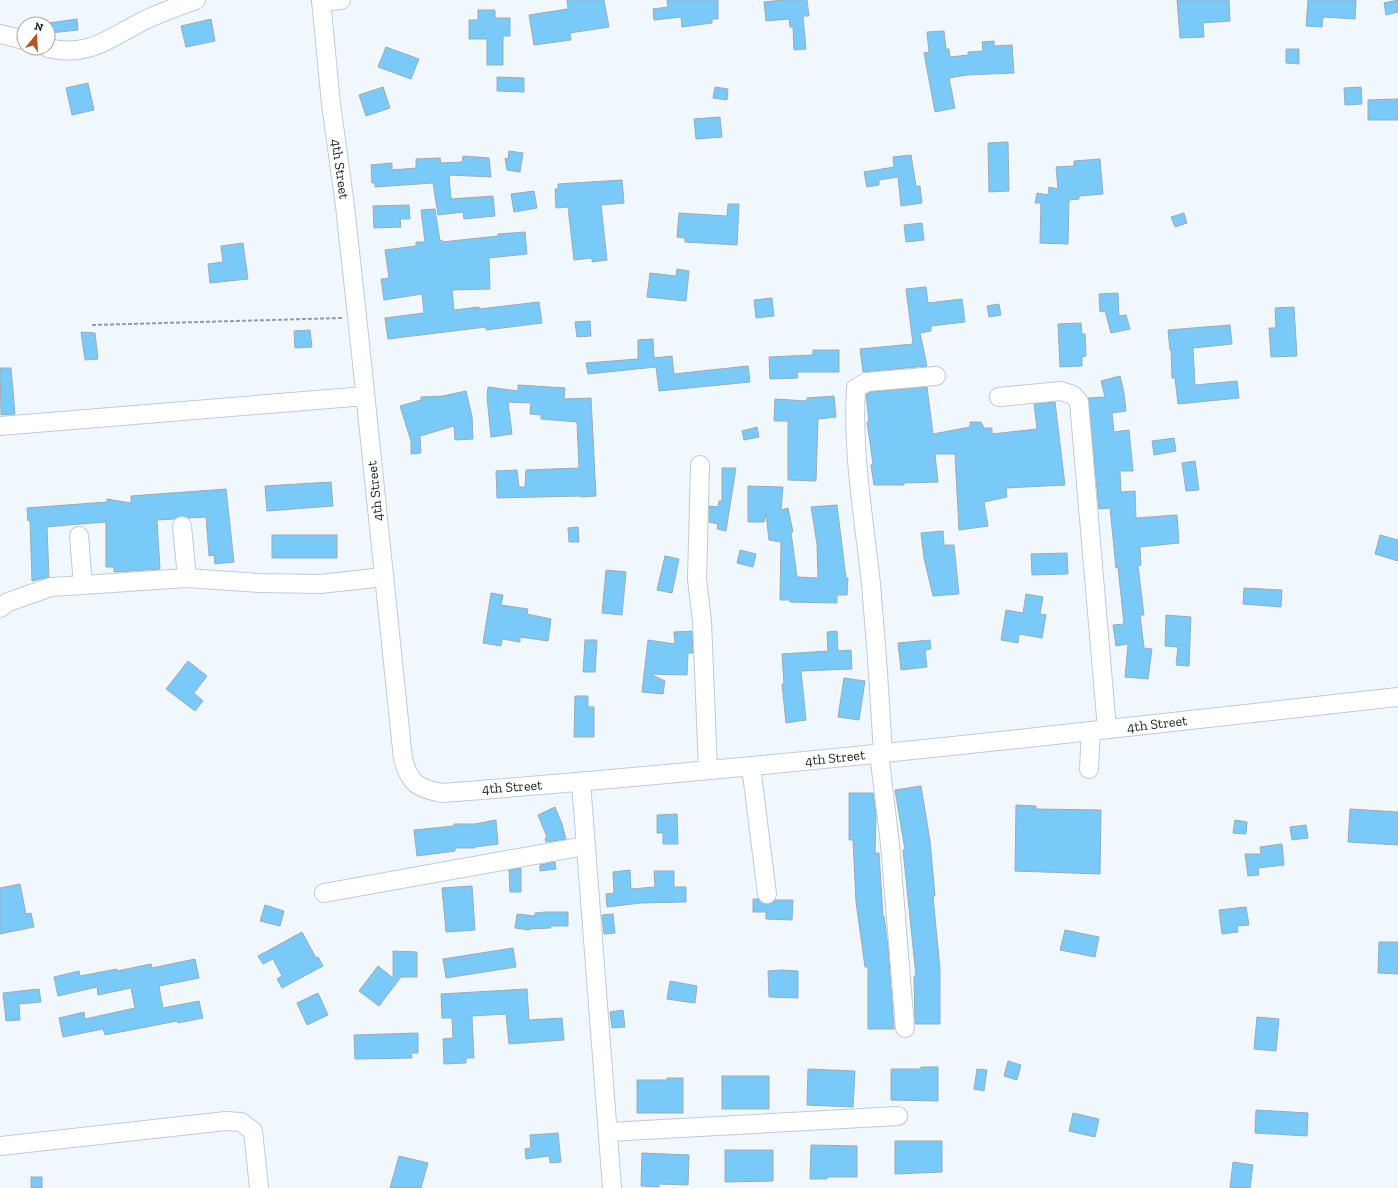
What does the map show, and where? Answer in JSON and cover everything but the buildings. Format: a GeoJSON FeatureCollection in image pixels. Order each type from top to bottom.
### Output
{"type":"FeatureCollection","features":[{"type":"Feature","properties":{"kind":"street"},"geometry":{"type":"LineString","coordinates":[[56,49],[73,50],[92,48],[111,40],[167,10],[196,0]]}},
{"type":"Feature","properties":{"kind":"street"},"geometry":{"type":"LineString","coordinates":[[321,1],[341,0]]}},
{"type":"Feature","properties":{"kind":"street","name":"4th Street"},"geometry":{"type":"LineString","coordinates":[[321,1],[331,104],[345,206],[366,396],[403,759],[407,774],[416,784],[427,790],[443,793],[580,782],[881,753],[1398,698]]}},
{"type":"Feature","properties":{"kind":"street"},"geometry":{"type":"LineString","coordinates":[[0,34],[16,38]]}},
{"type":"Feature","properties":{"kind":"street"},"geometry":{"type":"LineString","coordinates":[[905,1028],[881,753],[871,583],[860,492],[855,415],[856,388],[867,382],[936,376]]}},
{"type":"Feature","properties":{"kind":"street"},"geometry":{"type":"LineString","coordinates":[[999,397],[1061,391],[1073,395],[1078,402],[1099,730],[1089,769]]}},
{"type":"Feature","properties":{"kind":"street"},"geometry":{"type":"LineString","coordinates":[[0,426],[366,396]]}},
{"type":"Feature","properties":{"kind":"street"},"geometry":{"type":"LineString","coordinates":[[700,464],[697,579],[702,621],[708,770]]}},
{"type":"Feature","properties":{"kind":"street"},"geometry":{"type":"LineString","coordinates":[[182,526],[187,578]]}},
{"type":"Feature","properties":{"kind":"street"},"geometry":{"type":"LineString","coordinates":[[79,536],[83,585]]}},
{"type":"Feature","properties":{"kind":"street"},"geometry":{"type":"LineString","coordinates":[[0,608],[8,602],[51,587],[187,578],[259,583],[320,584],[384,578]]}},
{"type":"Feature","properties":{"kind":"street"},"geometry":{"type":"LineString","coordinates":[[751,766],[767,894]]}},
{"type":"Feature","properties":{"kind":"street"},"geometry":{"type":"LineString","coordinates":[[580,782],[612,1188]]}},
{"type":"Feature","properties":{"kind":"street"},"geometry":{"type":"LineString","coordinates":[[324,894],[585,846]]}},
{"type":"Feature","properties":{"kind":"street"},"geometry":{"type":"LineString","coordinates":[[608,1132],[898,1116]]}},
{"type":"Feature","properties":{"kind":"street"},"geometry":{"type":"LineString","coordinates":[[0,1146],[226,1121],[241,1122],[253,1131],[259,1188]]}},
{"type":"Feature","properties":{"kind":"path"},"geometry":{"type":"LineString","coordinates":[[92,325],[357,318]]}}]}
